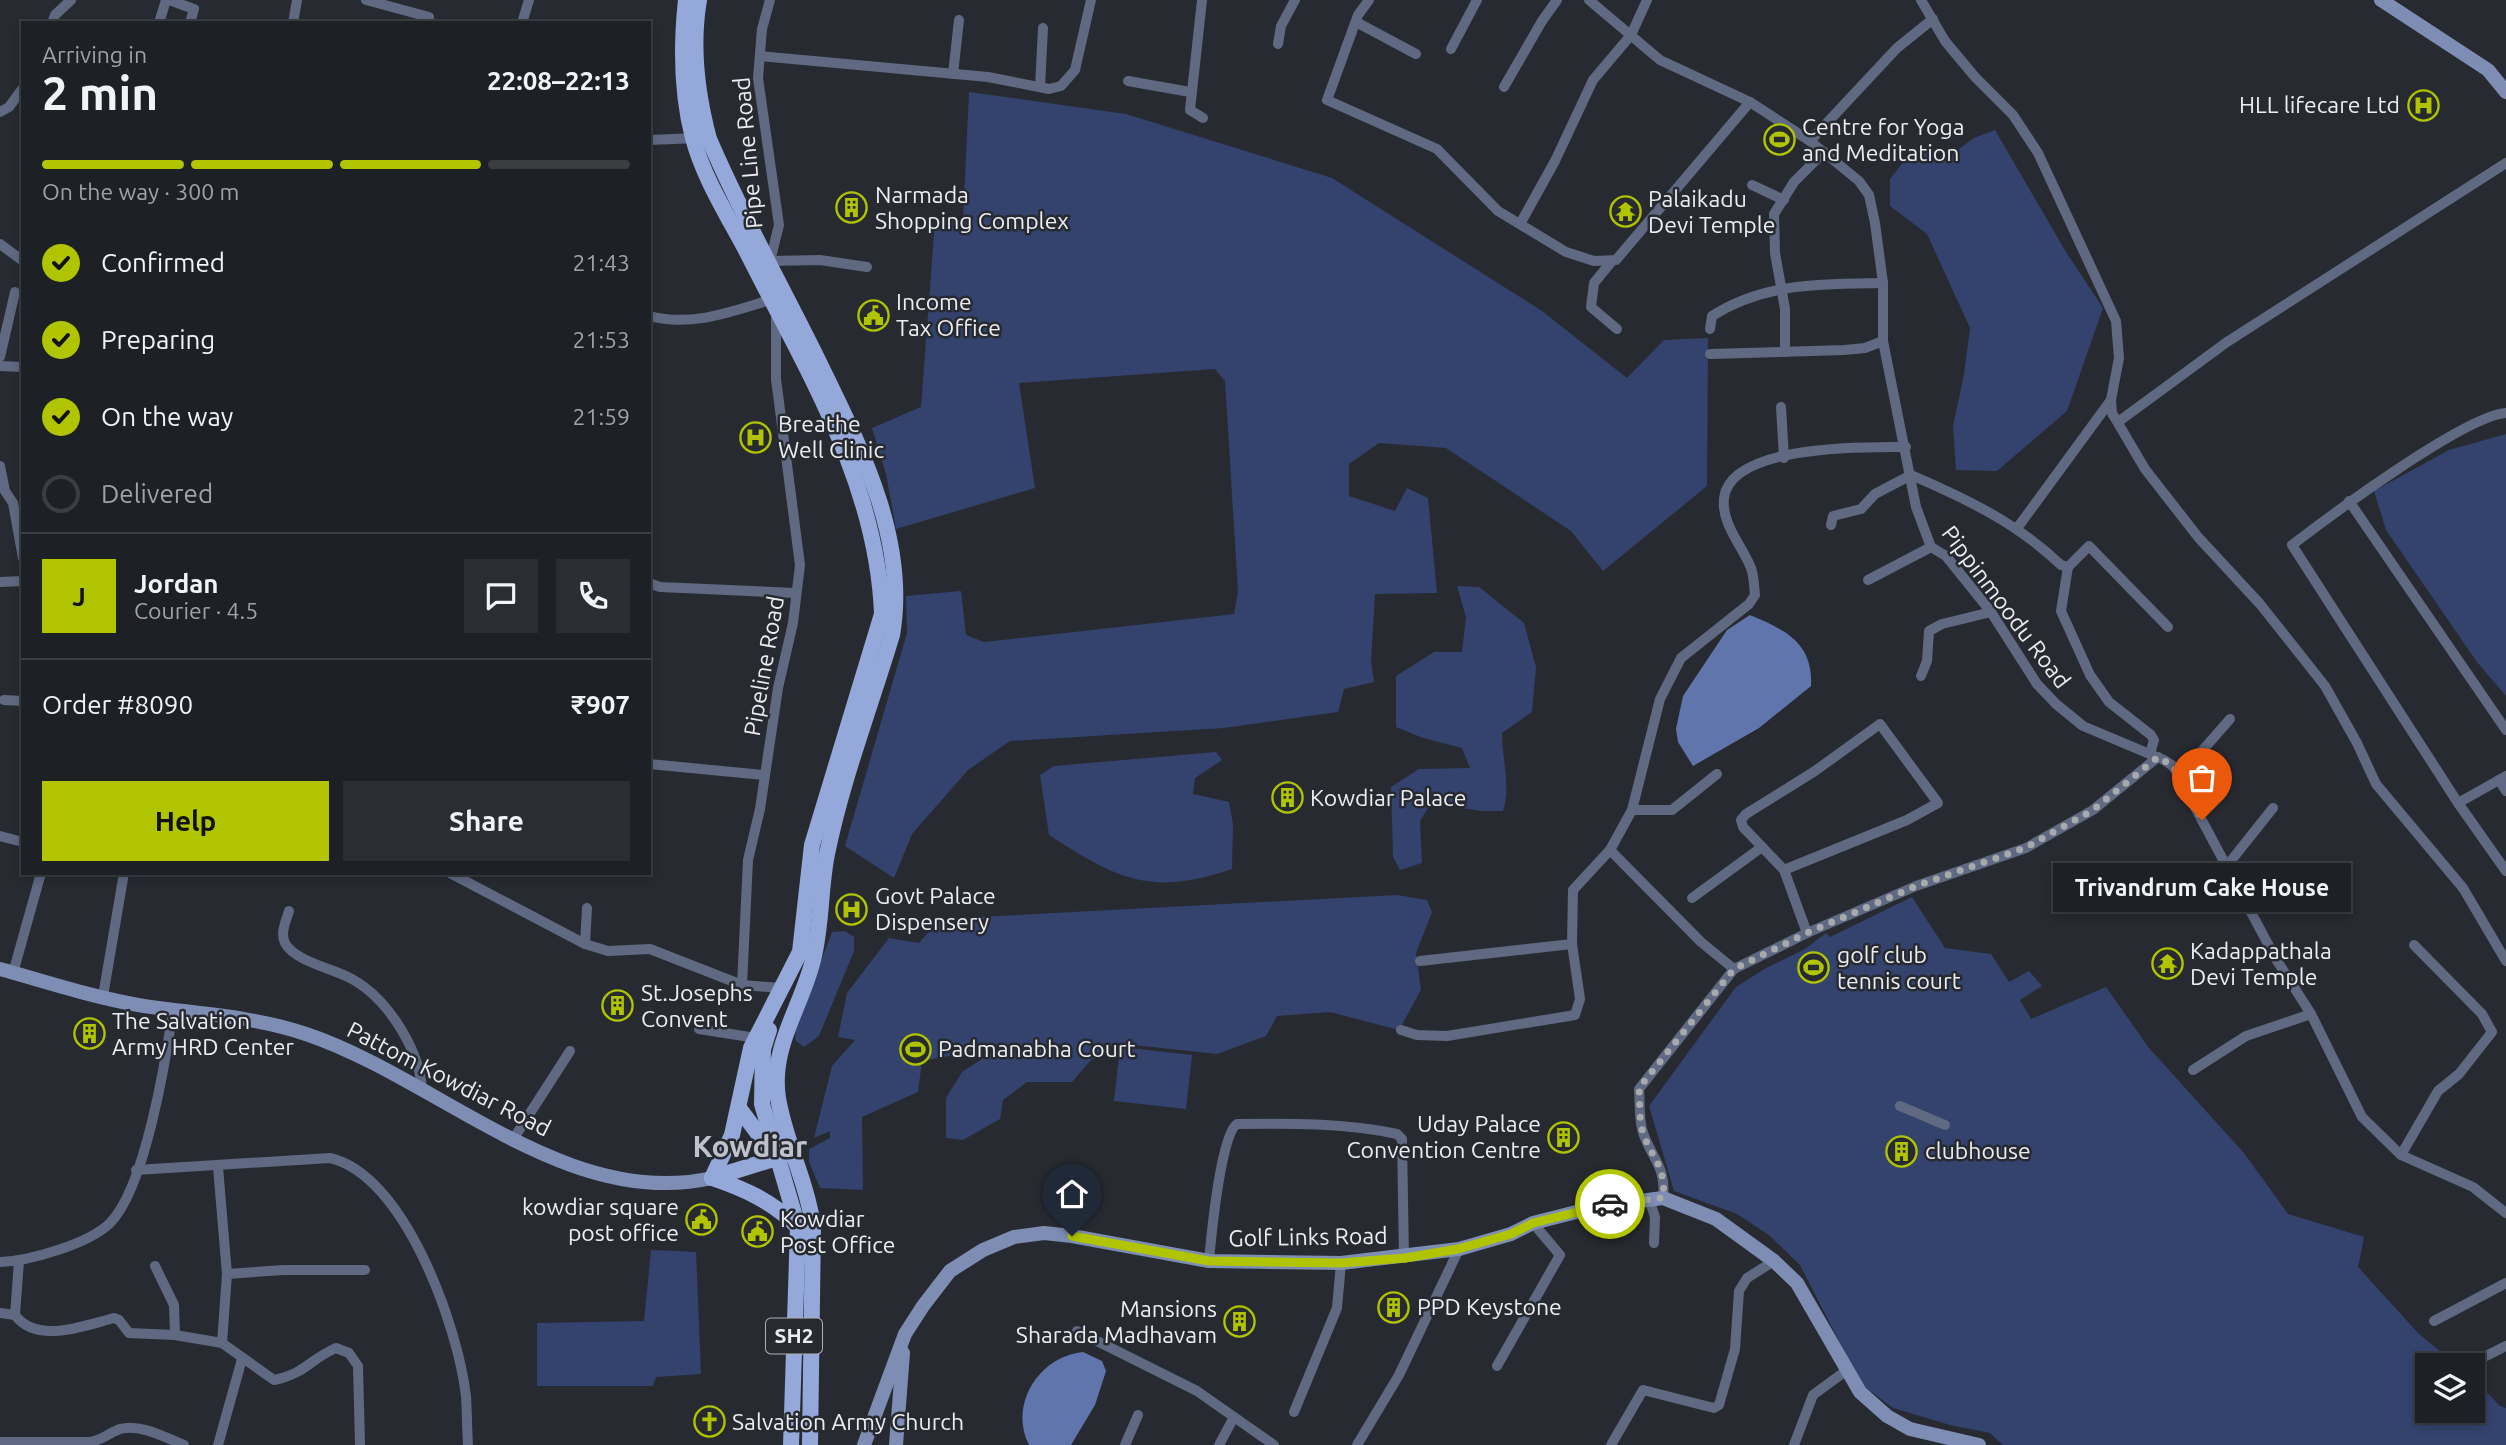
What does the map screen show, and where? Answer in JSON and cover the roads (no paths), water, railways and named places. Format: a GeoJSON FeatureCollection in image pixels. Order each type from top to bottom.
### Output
{"type":"FeatureCollection","features":[{"type":"Feature","properties":{"kind":"main road","name":"SH2"},"geometry":{"type":"LineString","coordinates":[[686,0],[684,85],[715,192],[819,393],[861,491],[878,563],[881,614],[812,845],[800,952],[781,988],[763,1049],[762,1104],[798,1227],[791,1445]]}},
{"type":"Feature","properties":{"kind":"main road"},"geometry":{"type":"LineString","coordinates":[[699,0],[695,54],[701,137],[770,261],[870,475],[890,546],[897,610],[892,635],[826,857],[818,939],[812,964],[786,1032],[779,1061],[778,1097],[810,1206],[813,1226],[810,1445]]}},
{"type":"Feature","properties":{"kind":"main road"},"geometry":{"type":"LineString","coordinates":[[712,1178],[727,1151],[739,1108],[746,1063],[781,988]]}},
{"type":"Feature","properties":{"kind":"main road","name":"SH2"},"geometry":{"type":"LineString","coordinates":[[739,1108],[777,1159]]}},
{"type":"Feature","properties":{"kind":"main road"},"geometry":{"type":"LineString","coordinates":[[712,1178],[777,1159],[793,1150]]}},
{"type":"Feature","properties":{"kind":"main road"},"geometry":{"type":"LineString","coordinates":[[712,1178],[750,1191],[779,1209],[798,1227]]}},
{"type":"Feature","properties":{"kind":"street"},"geometry":{"type":"LineString","coordinates":[[53,21],[55,15],[71,0]]}},
{"type":"Feature","properties":{"kind":"street"},"geometry":{"type":"LineString","coordinates":[[160,21],[168,0],[194,9],[191,21]]}},
{"type":"Feature","properties":{"kind":"street"},"geometry":{"type":"LineString","coordinates":[[293,21],[297,0]]}},
{"type":"Feature","properties":{"kind":"street"},"geometry":{"type":"LineString","coordinates":[[366,0],[429,17],[429,21]]}},
{"type":"Feature","properties":{"kind":"street"},"geometry":{"type":"LineString","coordinates":[[523,21],[529,0]]}},
{"type":"Feature","properties":{"kind":"street","name":"Pipe Line Road"},"geometry":{"type":"LineString","coordinates":[[770,0],[762,29],[758,78],[779,225],[770,261]]}},
{"type":"Feature","properties":{"kind":"street"},"geometry":{"type":"LineString","coordinates":[[760,56],[953,74],[1049,89],[1069,80],[1075,69],[1091,0]]}},
{"type":"Feature","properties":{"kind":"street"},"geometry":{"type":"LineString","coordinates":[[1202,0],[1191,110],[1203,118]]}},
{"type":"Feature","properties":{"kind":"street"},"geometry":{"type":"LineString","coordinates":[[1278,44],[1281,26],[1295,0]]}},
{"type":"Feature","properties":{"kind":"street"},"geometry":{"type":"LineString","coordinates":[[1369,0],[1356,22],[1327,100],[1437,149],[1478,193],[1520,224],[1566,252],[1594,261],[1612,261]]}},
{"type":"Feature","properties":{"kind":"street"},"geometry":{"type":"LineString","coordinates":[[1451,49],[1477,0]]}},
{"type":"Feature","properties":{"kind":"street"},"geometry":{"type":"LineString","coordinates":[[1504,87],[1557,0]]}},
{"type":"Feature","properties":{"kind":"street","name":"Pippinmoodu Road"},"geometry":{"type":"LineString","coordinates":[[1589,0],[1660,60],[1750,102],[1810,141],[1859,181],[1869,195],[1883,283],[1883,341],[1916,507],[1931,547],[1946,556],[1991,612],[2037,684],[2056,704],[2083,726],[2154,755],[2173,766],[2276,959],[2311,1014],[2362,1117],[2401,1155],[2473,1187],[2506,1213]]}},
{"type":"Feature","properties":{"kind":"street"},"geometry":{"type":"LineString","coordinates":[[1520,224],[1555,160],[1593,79],[1631,35],[1647,0]]}},
{"type":"Feature","properties":{"kind":"street"},"geometry":{"type":"LineString","coordinates":[[1921,0],[1975,77],[2013,115],[2038,153],[2081,251],[2116,321],[2119,358],[2111,400],[2112,413],[2145,470],[2198,537],[2260,604],[2325,686],[2376,784],[2463,888],[2506,961]]}},
{"type":"Feature","properties":{"kind":"street"},"geometry":{"type":"LineString","coordinates":[[2381,0],[2488,69],[2506,92]]}},
{"type":"Feature","properties":{"kind":"street"},"geometry":{"type":"LineString","coordinates":[[1810,141],[1897,48],[1933,19]]}},
{"type":"Feature","properties":{"kind":"street"},"geometry":{"type":"LineString","coordinates":[[953,74],[959,20]]}},
{"type":"Feature","properties":{"kind":"street"},"geometry":{"type":"LineString","coordinates":[[1356,22],[1416,54]]}},
{"type":"Feature","properties":{"kind":"street"},"geometry":{"type":"LineString","coordinates":[[1040,87],[1044,28]]}},
{"type":"Feature","properties":{"kind":"street"},"geometry":{"type":"LineString","coordinates":[[1128,81],[1191,92]]}},
{"type":"Feature","properties":{"kind":"street"},"geometry":{"type":"LineString","coordinates":[[3,107],[21,90]]}},
{"type":"Feature","properties":{"kind":"street"},"geometry":{"type":"LineString","coordinates":[[1617,329],[1591,307],[1594,283],[1750,102]]}},
{"type":"Feature","properties":{"kind":"street"},"geometry":{"type":"LineString","coordinates":[[651,140],[701,137]]}},
{"type":"Feature","properties":{"kind":"street"},"geometry":{"type":"LineString","coordinates":[[1784,352],[1783,287],[1775,253],[1774,214],[1794,182],[1824,152]]}},
{"type":"Feature","properties":{"kind":"street"},"geometry":{"type":"LineString","coordinates":[[2118,422],[2227,342],[2506,163]]}},
{"type":"Feature","properties":{"kind":"street"},"geometry":{"type":"LineString","coordinates":[[1752,186],[1784,200]]}},
{"type":"Feature","properties":{"kind":"street"},"geometry":{"type":"LineString","coordinates":[[0,244],[21,260]]}},
{"type":"Feature","properties":{"kind":"street"},"geometry":{"type":"LineString","coordinates":[[756,270],[770,261],[820,260],[867,267]]}},
{"type":"Feature","properties":{"kind":"street"},"geometry":{"type":"LineString","coordinates":[[1710,329],[1712,316],[1722,310],[1783,287],[1883,283]]}},
{"type":"Feature","properties":{"kind":"street"},"geometry":{"type":"LineString","coordinates":[[0,357],[15,292]]}},
{"type":"Feature","properties":{"kind":"street"},"geometry":{"type":"LineString","coordinates":[[651,317],[667,321],[686,321],[773,306],[793,311]]}},
{"type":"Feature","properties":{"kind":"street","name":"Pipeline Road"},"geometry":{"type":"LineString","coordinates":[[742,985],[748,860],[793,623],[800,565],[776,379],[773,306]]}},
{"type":"Feature","properties":{"kind":"street"},"geometry":{"type":"LineString","coordinates":[[1710,354],[1865,348],[1883,341]]}},
{"type":"Feature","properties":{"kind":"street"},"geometry":{"type":"LineString","coordinates":[[0,366],[21,367]]}},
{"type":"Feature","properties":{"kind":"street"},"geometry":{"type":"LineString","coordinates":[[2018,527],[2111,400]]}},
{"type":"Feature","properties":{"kind":"street"},"geometry":{"type":"LineString","coordinates":[[1781,407],[1784,457]]}},
{"type":"Feature","properties":{"kind":"street"},"geometry":{"type":"LineString","coordinates":[[2506,413],[2481,420],[2349,501],[2292,545],[2458,803],[2506,871]]}},
{"type":"Feature","properties":{"kind":"street"},"geometry":{"type":"LineString","coordinates":[[1401,1030],[1417,1035],[1447,1036],[1575,1015],[1580,999],[1572,944],[1573,890],[1611,850],[1632,810],[1660,699],[1681,658],[1749,604],[1755,595],[1751,569],[1732,534],[1726,512],[1724,497],[1729,484],[1745,467],[1822,448],[1906,447]]}},
{"type":"Feature","properties":{"kind":"street"},"geometry":{"type":"LineString","coordinates":[[0,466],[5,491],[13,503],[21,547]]}},
{"type":"Feature","properties":{"kind":"street"},"geometry":{"type":"LineString","coordinates":[[1831,525],[1833,516],[1861,509],[1875,494],[1911,475],[1971,501],[2018,527],[2061,565],[2068,567]]}},
{"type":"Feature","properties":{"kind":"street"},"geometry":{"type":"LineString","coordinates":[[2349,501],[2506,730]]}},
{"type":"Feature","properties":{"kind":"street"},"geometry":{"type":"LineString","coordinates":[[1654,1243],[1656,1198],[1665,1183],[1659,1161],[1642,1129],[1639,1088],[1734,969],[1807,933],[1916,886],[2025,848],[2093,810],[2154,755],[2154,740],[2151,735],[2109,702],[2090,675],[2062,611],[2068,567],[2089,546],[2168,627]]}},
{"type":"Feature","properties":{"kind":"street"},"geometry":{"type":"LineString","coordinates":[[1868,580],[1931,547]]}},
{"type":"Feature","properties":{"kind":"street"},"geometry":{"type":"LineString","coordinates":[[0,582],[21,582]]}},
{"type":"Feature","properties":{"kind":"street"},"geometry":{"type":"LineString","coordinates":[[651,584],[660,587],[795,593]]}},
{"type":"Feature","properties":{"kind":"street"},"geometry":{"type":"LineString","coordinates":[[1921,676],[1927,661],[1929,631],[1942,624],[1991,612]]}},
{"type":"Feature","properties":{"kind":"street"},"geometry":{"type":"LineString","coordinates":[[4,700],[21,701]]}},
{"type":"Feature","properties":{"kind":"street"},"geometry":{"type":"LineString","coordinates":[[2179,777],[2230,719]]}},
{"type":"Feature","properties":{"kind":"street"},"geometry":{"type":"LineString","coordinates":[[1784,870],[1907,820],[1938,803],[1880,724],[1741,820],[1743,827],[1784,870],[1807,933]]}},
{"type":"Feature","properties":{"kind":"street"},"geometry":{"type":"LineString","coordinates":[[651,764],[764,775]]}},
{"type":"Feature","properties":{"kind":"street"},"geometry":{"type":"LineString","coordinates":[[1632,810],[1672,810],[1717,774]]}},
{"type":"Feature","properties":{"kind":"street"},"geometry":{"type":"LineString","coordinates":[[2458,803],[2503,778],[2506,790]]}},
{"type":"Feature","properties":{"kind":"street"},"geometry":{"type":"LineString","coordinates":[[2226,867],[2273,808]]}},
{"type":"Feature","properties":{"kind":"street"},"geometry":{"type":"LineString","coordinates":[[0,836],[21,841]]}},
{"type":"Feature","properties":{"kind":"street"},"geometry":{"type":"LineString","coordinates":[[1692,898],[1762,848]]}},
{"type":"Feature","properties":{"kind":"street"},"geometry":{"type":"LineString","coordinates":[[1611,850],[1701,942],[1734,969]]}},
{"type":"Feature","properties":{"kind":"street"},"geometry":{"type":"LineString","coordinates":[[6,971],[40,875]]}},
{"type":"Feature","properties":{"kind":"street"},"geometry":{"type":"LineString","coordinates":[[103,996],[124,875]]}},
{"type":"Feature","properties":{"kind":"street"},"geometry":{"type":"LineString","coordinates":[[454,875],[585,944],[608,951],[650,949],[742,985],[781,988]]}},
{"type":"Feature","properties":{"kind":"street"},"geometry":{"type":"LineString","coordinates":[[585,944],[587,908]]}},
{"type":"Feature","properties":{"kind":"street"},"geometry":{"type":"LineString","coordinates":[[289,911],[283,933],[284,942],[301,956],[350,978],[374,998],[403,1031],[420,1071],[422,1088]]}},
{"type":"Feature","properties":{"kind":"street"},"geometry":{"type":"LineString","coordinates":[[1420,961],[1572,944]]}},
{"type":"Feature","properties":{"kind":"street"},"geometry":{"type":"LineString","coordinates":[[2401,1155],[2438,1091],[2459,1074],[2492,1032],[2482,1014],[2414,945]]}},
{"type":"Feature","properties":{"kind":"street","name":"Pattom Kowdiar Road"},"geometry":{"type":"LineString","coordinates":[[6,971],[103,996],[237,1017],[306,1034],[357,1052],[514,1138],[580,1168],[611,1178],[655,1185],[712,1178]]}},
{"type":"Feature","properties":{"kind":"street"},"geometry":{"type":"LineString","coordinates":[[0,1262],[19,1261],[53,1253],[108,1226],[120,1210],[136,1170],[164,1076],[173,1009]]}},
{"type":"Feature","properties":{"kind":"street"},"geometry":{"type":"LineString","coordinates":[[2193,1070],[2246,1037],[2311,1014]]}},
{"type":"Feature","properties":{"kind":"street"},"geometry":{"type":"LineString","coordinates":[[699,1029],[756,1038]]}},
{"type":"Feature","properties":{"kind":"street"},"geometry":{"type":"LineString","coordinates":[[514,1138],[570,1051]]}},
{"type":"Feature","properties":{"kind":"street"},"geometry":{"type":"LineString","coordinates":[[1900,1106],[1945,1125]]}},
{"type":"Feature","properties":{"kind":"street"},"geometry":{"type":"LineString","coordinates":[[1209,1261],[1215,1201],[1228,1134],[1237,1124],[1293,1124],[1396,1134],[1402,1139],[1405,1167],[1405,1258]]}},
{"type":"Feature","properties":{"kind":"street"},"geometry":{"type":"LineString","coordinates":[[136,1170],[330,1158],[346,1162],[374,1184],[410,1230],[444,1304],[466,1394],[468,1445]]}},
{"type":"Feature","properties":{"kind":"street"},"geometry":{"type":"LineString","coordinates":[[218,1167],[227,1274],[222,1343]]}},
{"type":"Feature","properties":{"kind":"street","name":"Golf Links Road"},"geometry":{"type":"LineString","coordinates":[[864,1445],[905,1334],[950,1271],[983,1250],[1014,1237],[1044,1233],[1072,1236],[1209,1261],[1341,1263],[1405,1258],[1458,1249],[1511,1234],[1533,1223],[1600,1206],[1656,1198],[1716,1219],[1774,1261],[1797,1283],[1860,1392],[1887,1416],[1910,1429],[1953,1442],[1979,1445]]}},
{"type":"Feature","properties":{"kind":"street"},"geometry":{"type":"LineString","coordinates":[[1497,1366],[1560,1255],[1533,1223]]}},
{"type":"Feature","properties":{"kind":"street"},"geometry":{"type":"LineString","coordinates":[[1357,1445],[1399,1375],[1458,1249]]}},
{"type":"Feature","properties":{"kind":"street"},"geometry":{"type":"LineString","coordinates":[[15,1315],[19,1261]]}},
{"type":"Feature","properties":{"kind":"street"},"geometry":{"type":"LineString","coordinates":[[1611,1445],[1643,1390],[1714,1408],[1719,1405],[1735,1349],[1739,1291],[1747,1278],[1774,1261]]}},
{"type":"Feature","properties":{"kind":"street"},"geometry":{"type":"LineString","coordinates":[[1294,1412],[1337,1308],[1341,1263]]}},
{"type":"Feature","properties":{"kind":"street"},"geometry":{"type":"LineString","coordinates":[[155,1266],[174,1305],[176,1335]]}},
{"type":"Feature","properties":{"kind":"street"},"geometry":{"type":"LineString","coordinates":[[227,1274],[283,1270],[365,1270]]}},
{"type":"Feature","properties":{"kind":"street"},"geometry":{"type":"LineString","coordinates":[[2434,1321],[2506,1283]]}},
{"type":"Feature","properties":{"kind":"street"},"geometry":{"type":"LineString","coordinates":[[0,1313],[15,1315],[23,1323],[56,1331],[114,1318],[119,1320],[129,1333],[176,1335],[222,1343],[274,1380],[294,1376],[319,1355],[336,1348],[349,1353],[358,1366],[360,1445]]}},
{"type":"Feature","properties":{"kind":"street"},"geometry":{"type":"LineString","coordinates":[[1077,1331],[1198,1391],[1274,1445]]}},
{"type":"Feature","properties":{"kind":"street"},"geometry":{"type":"LineString","coordinates":[[896,1445],[905,1334]]}},
{"type":"Feature","properties":{"kind":"street"},"geometry":{"type":"LineString","coordinates":[[2485,1356],[2506,1346]]}},
{"type":"Feature","properties":{"kind":"street"},"geometry":{"type":"LineString","coordinates":[[218,1445],[242,1359]]}},
{"type":"Feature","properties":{"kind":"street"},"geometry":{"type":"LineString","coordinates":[[1794,1445],[1812,1395],[1847,1370]]}},
{"type":"Feature","properties":{"kind":"street"},"geometry":{"type":"LineString","coordinates":[[1125,1445],[1138,1415]]}},
{"type":"Feature","properties":{"kind":"street"},"geometry":{"type":"LineString","coordinates":[[1219,1445],[1234,1417]]}},
{"type":"Feature","properties":{"kind":"street"},"geometry":{"type":"LineString","coordinates":[[0,1442],[65,1444],[103,1439],[120,1429],[134,1428],[184,1445]]}},
{"type":"Feature","properties":{"kind":"place","name":"HLL lifecare Ltd"},"geometry":{"type":"Point","coordinates":[2423,105]}},
{"type":"Feature","properties":{"kind":"place","name":"Centre for Yoga and Meditation"},"geometry":{"type":"Point","coordinates":[1779,140]}},
{"type":"Feature","properties":{"kind":"place","name":"Narmada Shopping Complex"},"geometry":{"type":"Point","coordinates":[852,208]}},
{"type":"Feature","properties":{"kind":"place","name":"Palaikadu Devi Temple"},"geometry":{"type":"Point","coordinates":[1625,212]}},
{"type":"Feature","properties":{"kind":"place","name":"Income Tax Office"},"geometry":{"type":"Point","coordinates":[873,315]}},
{"type":"Feature","properties":{"kind":"place","name":"Breathe Well Clinic"},"geometry":{"type":"Point","coordinates":[755,437]}},
{"type":"Feature","properties":{"kind":"place","name":"Kowdiar Palace"},"geometry":{"type":"Point","coordinates":[1287,798]}},
{"type":"Feature","properties":{"kind":"place","name":"Trivandrum Cake House"},"geometry":{"type":"Point","coordinates":[2202,820]}},
{"type":"Feature","properties":{"kind":"place","name":"Govt Palace Dispensery"},"geometry":{"type":"Point","coordinates":[852,909]}},
{"type":"Feature","properties":{"kind":"place","name":"Kadappathala Devi Temple"},"geometry":{"type":"Point","coordinates":[2167,964]}},
{"type":"Feature","properties":{"kind":"place","name":"golf club tennis court"},"geometry":{"type":"Point","coordinates":[1814,968]}},
{"type":"Feature","properties":{"kind":"place","name":"St.Josephs Convent"},"geometry":{"type":"Point","coordinates":[618,1006]}},
{"type":"Feature","properties":{"kind":"place","name":"The Salvation Army HRD Center"},"geometry":{"type":"Point","coordinates":[89,1034]}},
{"type":"Feature","properties":{"kind":"place","name":"Padmanabha Court"},"geometry":{"type":"Point","coordinates":[915,1049]}},
{"type":"Feature","properties":{"kind":"place","name":"Uday Palace Convention Centre"},"geometry":{"type":"Point","coordinates":[1564,1137]}},
{"type":"Feature","properties":{"kind":"place","name":"clubhouse"},"geometry":{"type":"Point","coordinates":[1902,1151]}},
{"type":"Feature","properties":{"kind":"place","name":"kowdiar square post office"},"geometry":{"type":"Point","coordinates":[702,1220]}},
{"type":"Feature","properties":{"kind":"place","name":"Kowdiar Post Office"},"geometry":{"type":"Point","coordinates":[757,1232]}},
{"type":"Feature","properties":{"kind":"place","name":"PPD Keystone"},"geometry":{"type":"Point","coordinates":[1394,1307]}},
{"type":"Feature","properties":{"kind":"place","name":"Mansions Sharada Madhavam"},"geometry":{"type":"Point","coordinates":[1240,1322]}},
{"type":"Feature","properties":{"kind":"place","name":"Salvation Army Church"},"geometry":{"type":"Point","coordinates":[709,1422]}},
{"type":"Feature","properties":{"kind":"district","name":"Kowdiar"},"geometry":{"type":"Point","coordinates":[750,1147]}}]}
